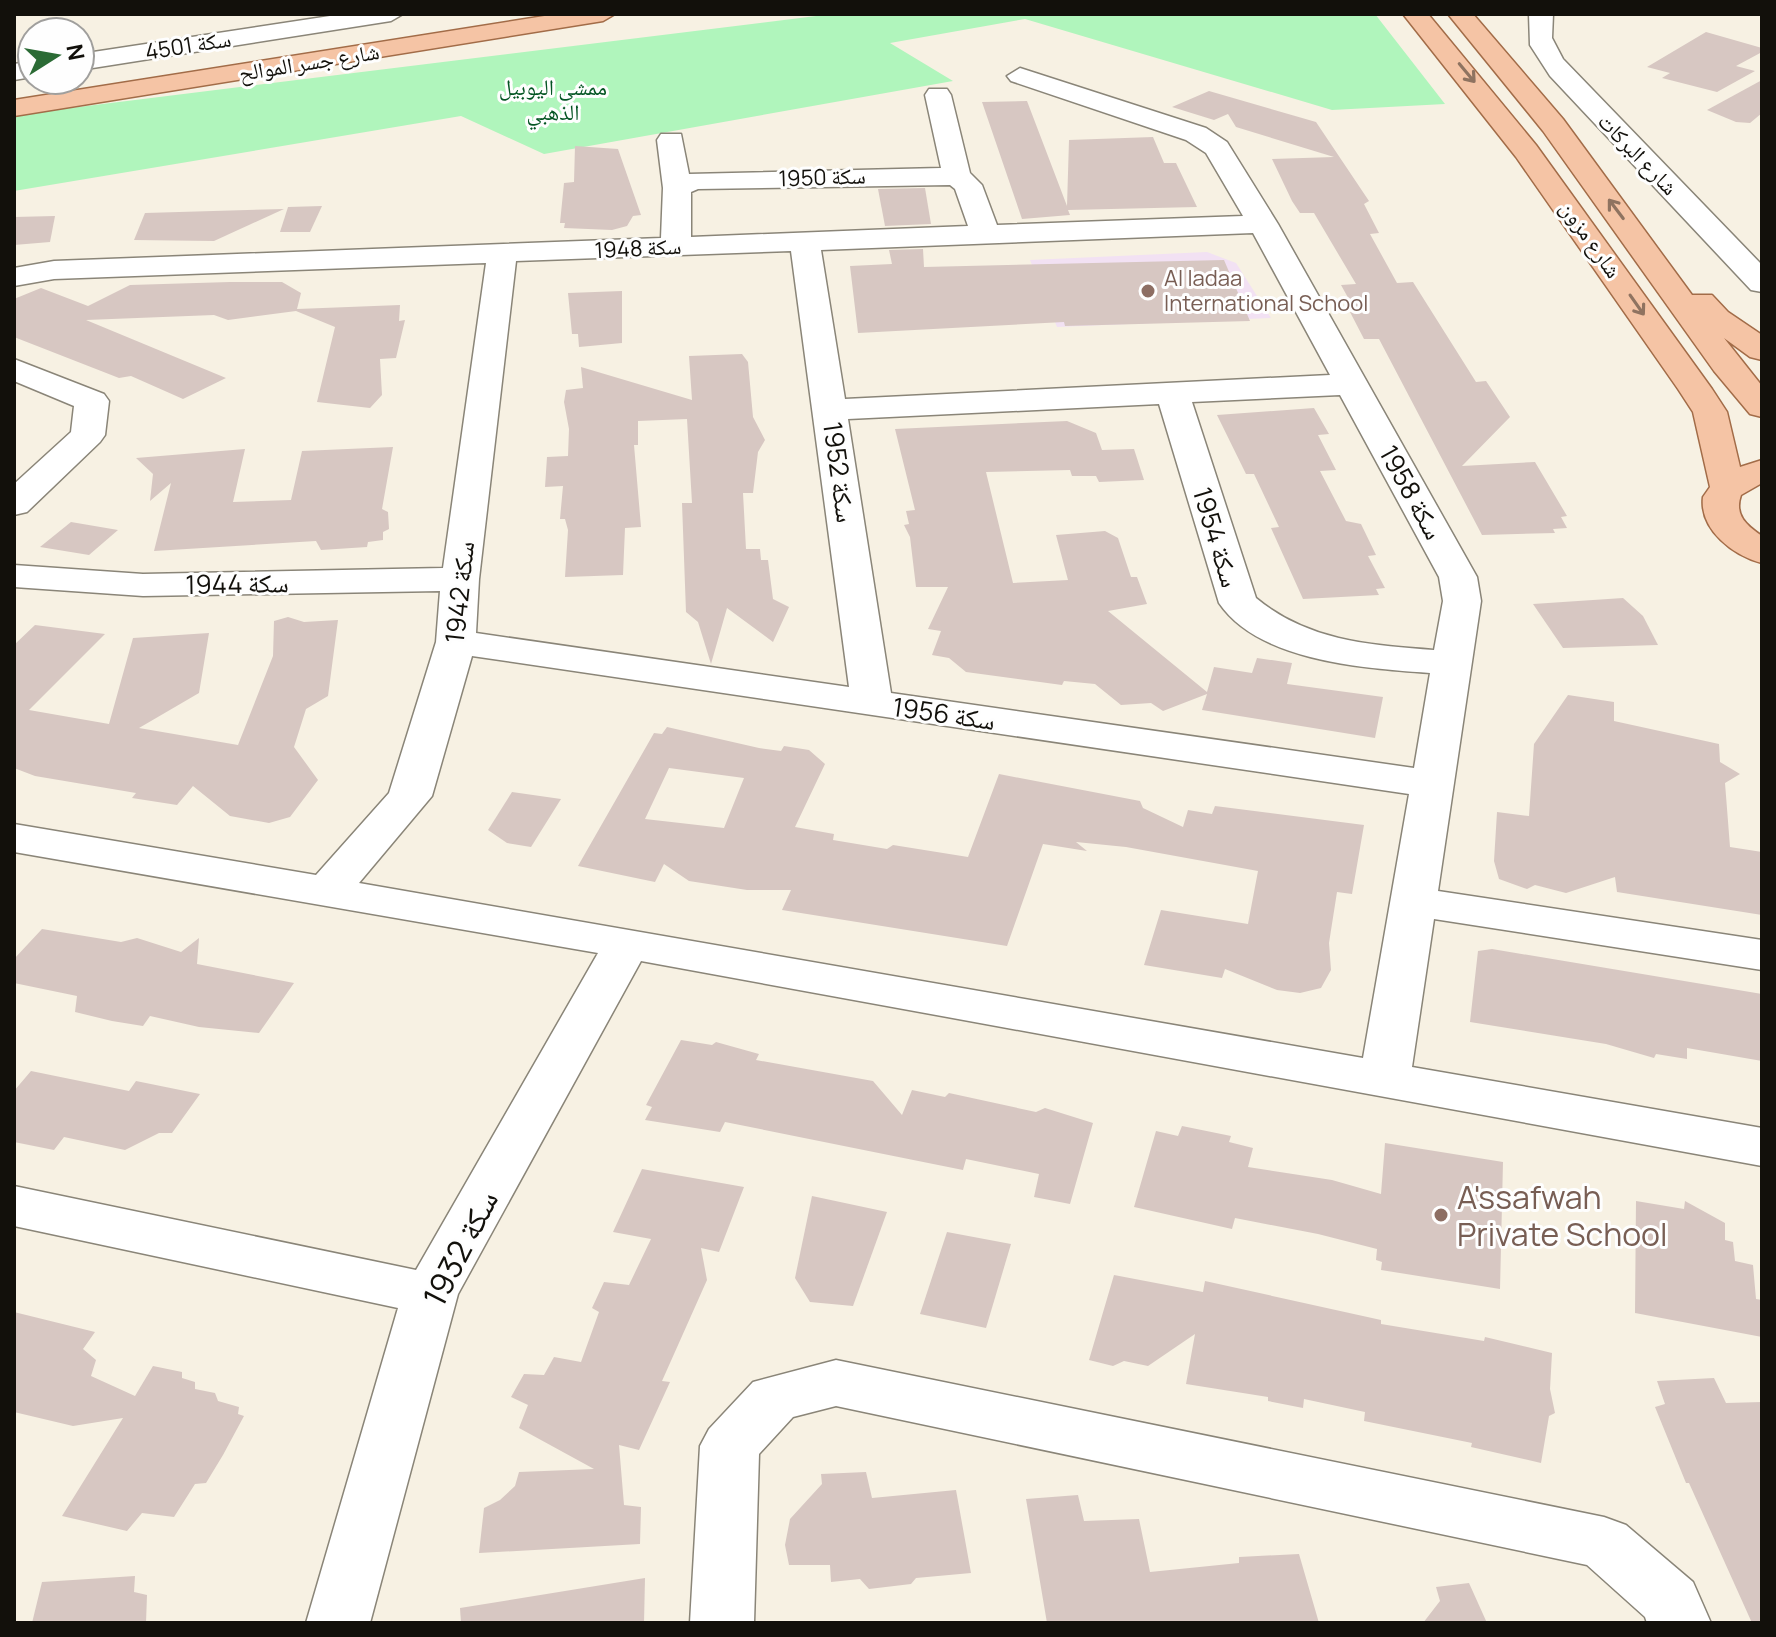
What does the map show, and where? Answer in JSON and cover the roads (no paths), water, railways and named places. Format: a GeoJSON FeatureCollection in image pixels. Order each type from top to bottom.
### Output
{"type":"FeatureCollection","features":[{"type":"Feature","properties":{"kind":"main road","name":"شارع جسر الموالح"},"geometry":{"type":"LineString","coordinates":[[14,96],[373,43],[532,14]]}},
{"type":"Feature","properties":{"kind":"main road","name":"شارع جسر الموالح"},"geometry":{"type":"LineString","coordinates":[[14,108],[603,14]]}},
{"type":"Feature","properties":{"kind":"main road","name":"شارع مزون"},"geometry":{"type":"LineString","coordinates":[[1460,14],[1553,125],[1641,241],[1726,364],[1762,407]]}},
{"type":"Feature","properties":{"kind":"main road","name":"شارع مزون"},"geometry":{"type":"LineString","coordinates":[[1416,19],[1470,76],[1553,185],[1710,412],[1727,486],[1718,499],[1719,514],[1729,529],[1762,552]]}},
{"type":"Feature","properties":{"kind":"main road"},"geometry":{"type":"LineString","coordinates":[[1641,241],[1717,319],[1762,350]]}},
{"type":"Feature","properties":{"kind":"main road"},"geometry":{"type":"LineString","coordinates":[[1727,486],[1762,471]]}},
{"type":"Feature","properties":{"kind":"street","name":"سكة 4501"},"geometry":{"type":"LineString","coordinates":[[96,60],[391,14]]}},
{"type":"Feature","properties":{"kind":"street","name":"شارع البركات"},"geometry":{"type":"LineString","coordinates":[[1541,14],[1537,27],[1540,45],[1559,71],[1762,283]]}},
{"type":"Feature","properties":{"kind":"street"},"geometry":{"type":"LineString","coordinates":[[202,17],[248,36]]}},
{"type":"Feature","properties":{"kind":"street","name":"سكة 1958"},"geometry":{"type":"LineString","coordinates":[[1020,76],[1209,141],[1222,156],[1263,224],[1458,577],[1462,601],[1385,1079]]}},
{"type":"Feature","properties":{"kind":"street"},"geometry":{"type":"LineString","coordinates":[[938,95],[957,176],[968,185],[986,235]]}},
{"type":"Feature","properties":{"kind":"street"},"geometry":{"type":"LineString","coordinates":[[671,140],[677,188],[676,246]]}},
{"type":"Feature","properties":{"kind":"street","name":"سكة 1950"},"geometry":{"type":"LineString","coordinates":[[677,188],[694,181],[957,176]]}},
{"type":"Feature","properties":{"kind":"street","name":"سكة 1948"},"geometry":{"type":"LineString","coordinates":[[14,277],[54,270],[1263,224]]}},
{"type":"Feature","properties":{"kind":"street","name":"سكة 1952"},"geometry":{"type":"LineString","coordinates":[[805,242],[872,703]]}},
{"type":"Feature","properties":{"kind":"street","name":"سكة 1942"},"geometry":{"type":"LineString","coordinates":[[325,893],[410,796],[456,642],[460,579],[502,255]]}},
{"type":"Feature","properties":{"kind":"street"},"geometry":{"type":"LineString","coordinates":[[14,369],[92,401],[88,435],[14,504]]}},
{"type":"Feature","properties":{"kind":"street"},"geometry":{"type":"LineString","coordinates":[[831,410],[1352,384]]}},
{"type":"Feature","properties":{"kind":"street","name":"سكة 1954"},"geometry":{"type":"LineString","coordinates":[[1172,392],[1238,603],[1252,617],[1292,638],[1318,647],[1387,658],[1452,663]]}},
{"type":"Feature","properties":{"kind":"street","name":"سكة 1944"},"geometry":{"type":"LineString","coordinates":[[14,576],[143,585],[460,579]]}},
{"type":"Feature","properties":{"kind":"street","name":"سكة 1956"},"geometry":{"type":"LineString","coordinates":[[456,642],[1432,784]]}},
{"type":"Feature","properties":{"kind":"street"},"geometry":{"type":"LineString","coordinates":[[14,838],[627,943],[1762,1147]]}},
{"type":"Feature","properties":{"kind":"street"},"geometry":{"type":"LineString","coordinates":[[1412,901],[1762,955]]}},
{"type":"Feature","properties":{"kind":"street","name":"سكة 1932"},"geometry":{"type":"LineString","coordinates":[[338,1623],[430,1294],[627,943]]}},
{"type":"Feature","properties":{"kind":"street"},"geometry":{"type":"LineString","coordinates":[[14,1206],[430,1294]]}},
{"type":"Feature","properties":{"kind":"street"},"geometry":{"type":"LineString","coordinates":[[722,1623],[730,1446],[774,1398],[836,1383],[1604,1543],[1671,1601],[1679,1623]]}},
{"type":"Feature","properties":{"kind":"place","name":"Al Iadaa International School"},"geometry":{"type":"Point","coordinates":[1148,291]}},
{"type":"Feature","properties":{"kind":"place","name":"A'ssafwah Private School"},"geometry":{"type":"Point","coordinates":[1441,1215]}},
{"type":"Feature","properties":{"kind":"park label","name":"ممشى اليوبيل الذهبي"},"geometry":{"type":"Point","coordinates":[553,100]}}]}
